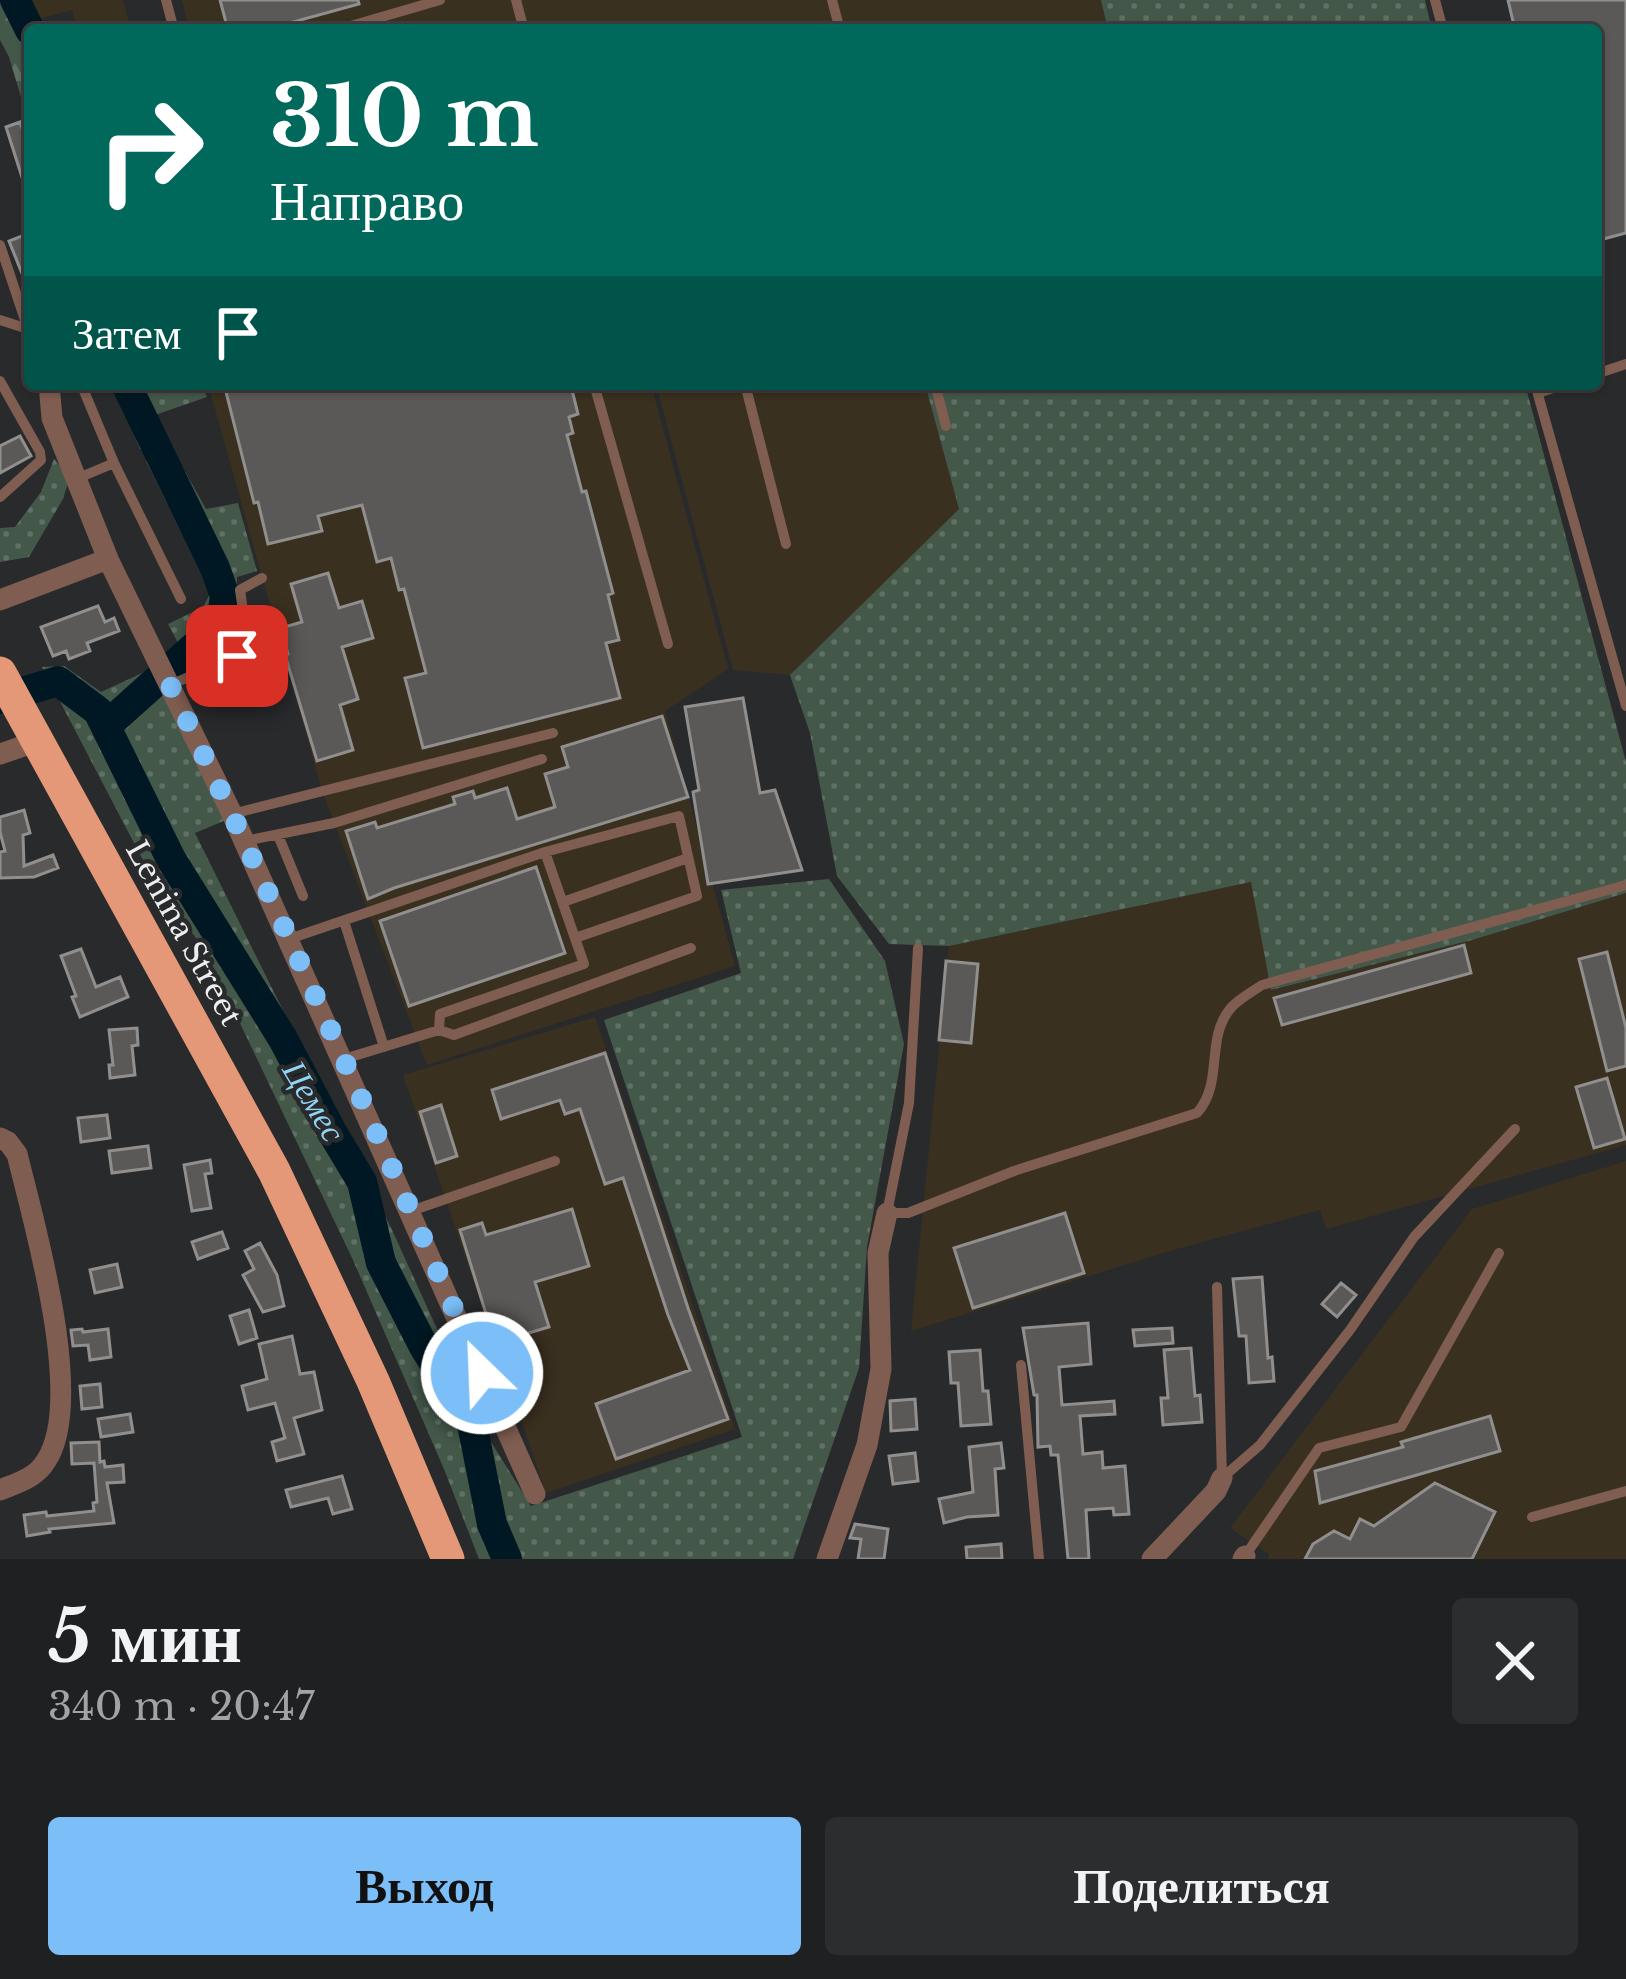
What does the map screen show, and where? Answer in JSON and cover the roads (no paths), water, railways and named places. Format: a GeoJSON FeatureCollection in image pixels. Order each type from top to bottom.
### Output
{"type":"FeatureCollection","features":[{"type":"Feature","properties":{"kind":"highway","name":"Lenina Street"},"geometry":{"type":"LineString","coordinates":[[0,673],[274,1171],[373,1381],[448,1559]]}},
{"type":"Feature","properties":{"kind":"street"},"geometry":{"type":"LineString","coordinates":[[50,390],[52,418],[108,559],[290,939],[535,1494]]}},
{"type":"Feature","properties":{"kind":"street"},"geometry":{"type":"LineString","coordinates":[[0,600],[108,559]]}},
{"type":"Feature","properties":{"kind":"street"},"geometry":{"type":"LineString","coordinates":[[0,754],[31,728]]}},
{"type":"Feature","properties":{"kind":"street"},"geometry":{"type":"LineString","coordinates":[[0,1138],[17,1154],[55,1312],[61,1421],[48,1460],[33,1476],[0,1490]]}},
{"type":"Feature","properties":{"kind":"street"},"geometry":{"type":"LineString","coordinates":[[827,1559],[867,1445],[881,1369],[878,1253],[886,1213]]}},
{"type":"Feature","properties":{"kind":"street"},"geometry":{"type":"LineString","coordinates":[[1152,1559],[1216,1491],[1222,1478]]}},
{"type":"Feature","properties":{"kind":"lane"},"geometry":{"type":"LineString","coordinates":[[358,24],[440,0]]}},
{"type":"Feature","properties":{"kind":"lane"},"geometry":{"type":"LineString","coordinates":[[0,245],[24,317]]}},
{"type":"Feature","properties":{"kind":"lane"},"geometry":{"type":"LineString","coordinates":[[0,381],[41,460],[0,497]]}},
{"type":"Feature","properties":{"kind":"lane"},"geometry":{"type":"LineString","coordinates":[[596,390],[668,644]]}},
{"type":"Feature","properties":{"kind":"lane"},"geometry":{"type":"LineString","coordinates":[[747,390],[786,544]]}},
{"type":"Feature","properties":{"kind":"lane"},"geometry":{"type":"LineString","coordinates":[[937,390],[946,426]]}},
{"type":"Feature","properties":{"kind":"lane"},"geometry":{"type":"LineString","coordinates":[[1537,390],[1626,706]]}},
{"type":"Feature","properties":{"kind":"lane"},"geometry":{"type":"LineString","coordinates":[[84,391],[181,599]]}},
{"type":"Feature","properties":{"kind":"lane"},"geometry":{"type":"LineString","coordinates":[[76,479],[114,463]]}},
{"type":"Feature","properties":{"kind":"lane"},"geometry":{"type":"LineString","coordinates":[[165,675],[237,656],[247,638],[240,590],[262,578]]}},
{"type":"Feature","properties":{"kind":"lane"},"geometry":{"type":"LineString","coordinates":[[232,814],[553,733]]}},
{"type":"Feature","properties":{"kind":"lane"},"geometry":{"type":"LineString","coordinates":[[245,842],[334,823],[542,759]]}},
{"type":"Feature","properties":{"kind":"lane"},"geometry":{"type":"LineString","coordinates":[[290,939],[545,852],[679,816],[697,896],[578,937]]}},
{"type":"Feature","properties":{"kind":"lane"},"geometry":{"type":"LineString","coordinates":[[278,835],[303,896]]}},
{"type":"Feature","properties":{"kind":"lane"},"geometry":{"type":"LineString","coordinates":[[545,852],[592,984]]}},
{"type":"Feature","properties":{"kind":"lane"},"geometry":{"type":"LineString","coordinates":[[563,902],[688,858]]}},
{"type":"Feature","properties":{"kind":"lane"},"geometry":{"type":"LineString","coordinates":[[919,948],[909,1103],[886,1213],[908,1214],[1014,1171],[1197,1113],[1211,1092],[1223,1020],[1232,1005],[1262,985],[1626,885]]}},
{"type":"Feature","properties":{"kind":"lane"},"geometry":{"type":"LineString","coordinates":[[344,921],[384,1047]]}},
{"type":"Feature","properties":{"kind":"lane"},"geometry":{"type":"LineString","coordinates":[[344,1059],[439,1030],[454,1035],[691,948]]}},
{"type":"Feature","properties":{"kind":"lane"},"geometry":{"type":"LineString","coordinates":[[439,1030],[440,1015],[584,964]]}},
{"type":"Feature","properties":{"kind":"lane"},"geometry":{"type":"LineString","coordinates":[[1222,1478],[1260,1445],[1350,1330],[1414,1237],[1515,1129]]}},
{"type":"Feature","properties":{"kind":"lane"},"geometry":{"type":"LineString","coordinates":[[411,1211],[555,1161]]}},
{"type":"Feature","properties":{"kind":"lane"},"geometry":{"type":"LineString","coordinates":[[1244,1557],[1319,1448],[1402,1427],[1499,1253]]}},
{"type":"Feature","properties":{"kind":"lane"},"geometry":{"type":"LineString","coordinates":[[1217,1287],[1222,1478]]}},
{"type":"Feature","properties":{"kind":"lane"},"geometry":{"type":"LineString","coordinates":[[1021,1365],[1039,1559]]}},
{"type":"Feature","properties":{"kind":"lane"},"geometry":{"type":"LineString","coordinates":[[1532,1517],[1626,1491]]}},
{"type":"Feature","properties":{"kind":"waterway","name":"Цемес"},"geometry":{"type":"LineString","coordinates":[[15,0],[27,24]]}},
{"type":"Feature","properties":{"kind":"waterway","name":"Цемес"},"geometry":{"type":"LineString","coordinates":[[106,726],[221,623],[225,596],[129,390]]}},
{"type":"Feature","properties":{"kind":"waterway","name":"Цемес"},"geometry":{"type":"LineString","coordinates":[[0,699],[58,681],[98,711],[171,859],[283,1039],[362,1182],[381,1263],[423,1345],[472,1424],[492,1524],[507,1559]]}}]}
